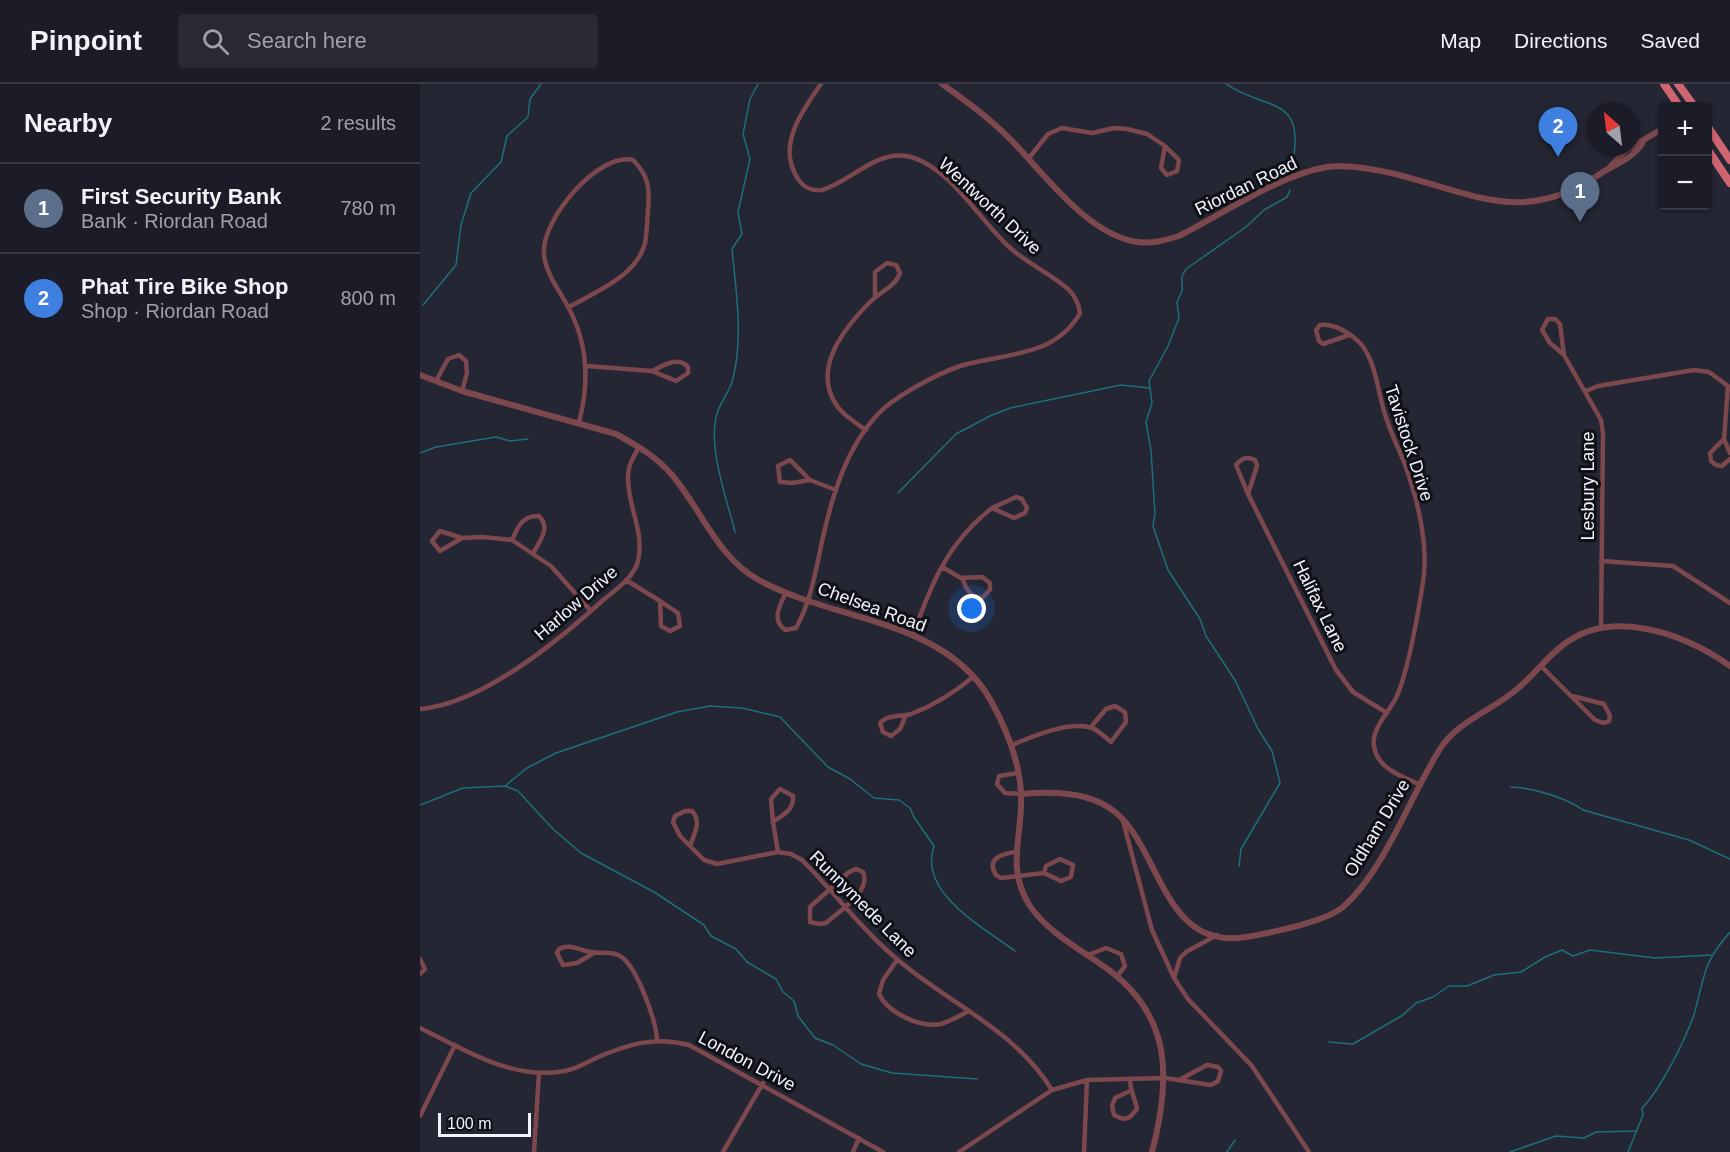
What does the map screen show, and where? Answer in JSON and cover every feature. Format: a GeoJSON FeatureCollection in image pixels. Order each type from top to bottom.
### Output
{"type":"FeatureCollection","features":[{"type":"Feature","properties":{"kind":"main road"},"geometry":{"type":"LineString","coordinates":[[1664,84],[1676,102]]}},
{"type":"Feature","properties":{"kind":"main road"},"geometry":{"type":"LineString","coordinates":[[1678,84],[1691,102]]}},
{"type":"Feature","properties":{"kind":"main road"},"geometry":{"type":"LineString","coordinates":[[1670,92],[1671,102]]}},
{"type":"Feature","properties":{"kind":"main road"},"geometry":{"type":"LineString","coordinates":[[1712,134],[1730,160]]}},
{"type":"Feature","properties":{"kind":"main road"},"geometry":{"type":"LineString","coordinates":[[1711,156],[1730,183]]}},
{"type":"Feature","properties":{"kind":"street","name":"Wentworth Drive"},"geometry":{"type":"LineString","coordinates":[[786,592],[776,615],[778,624],[785,630],[796,628],[808,601],[836,490],[848,458],[878,413],[894,401],[944,373],[962,366],[1034,350],[1064,334],[1080,313],[1079,305],[1069,290],[1012,250],[952,184],[920,160],[896,155],[880,159],[840,183],[822,190],[813,191],[801,184],[790,162],[789,147],[802,112],[821,84]]}},
{"type":"Feature","properties":{"kind":"street","name":"Riordan Road"},"geometry":{"type":"LineString","coordinates":[[942,84],[978,110],[1029,158],[1076,208],[1099,226],[1138,242],[1160,241],[1179,236],[1294,176],[1329,166],[1380,171],[1485,199],[1515,204],[1551,199],[1582,185],[1610,167],[1625,151],[1658,132]]}},
{"type":"Feature","properties":{"kind":"street"},"geometry":{"type":"LineString","coordinates":[[1029,158],[1048,134],[1062,128],[1092,133],[1114,128],[1127,129],[1147,134],[1165,146],[1179,160],[1177,171],[1167,175],[1161,168],[1165,146]]}},
{"type":"Feature","properties":{"kind":"street"},"geometry":{"type":"LineString","coordinates":[[569,307],[622,275],[639,257],[645,243],[650,190],[645,174],[633,160],[616,159],[605,164],[579,187],[550,226],[544,246],[544,257],[569,307],[587,366],[585,400],[579,422]]}},
{"type":"Feature","properties":{"kind":"street"},"geometry":{"type":"LineString","coordinates":[[866,430],[836,405],[829,390],[828,369],[833,350],[842,335],[875,297],[898,279],[900,273],[896,265],[883,264],[875,272],[875,297]]}},
{"type":"Feature","properties":{"kind":"street","name":"Lesbury Lane"},"geometry":{"type":"LineString","coordinates":[[1564,355],[1560,324],[1555,319],[1548,319],[1542,330],[1544,336],[1564,355],[1601,420],[1603,434],[1601,627]]}},
{"type":"Feature","properties":{"kind":"street","name":"Tavistock Drive"},"geometry":{"type":"LineString","coordinates":[[1349,335],[1323,344],[1319,341],[1316,330],[1320,325],[1335,325],[1349,335],[1361,344],[1369,360],[1384,413],[1413,490],[1423,541],[1424,580],[1405,671],[1396,697],[1376,732],[1373,745],[1377,756],[1390,771],[1421,785]]}},
{"type":"Feature","properties":{"kind":"street"},"geometry":{"type":"LineString","coordinates":[[435,382],[448,359],[459,355],[466,361],[467,373],[462,391]]}},
{"type":"Feature","properties":{"kind":"street"},"geometry":{"type":"LineString","coordinates":[[587,366],[652,371],[676,381],[688,373],[688,367],[685,363],[674,361],[652,371]]}},
{"type":"Feature","properties":{"kind":"street"},"geometry":{"type":"LineString","coordinates":[[1586,391],[1598,386],[1694,370],[1709,372],[1729,387],[1728,420],[1724,439],[1710,453],[1710,457],[1716,465],[1722,466],[1730,459]]}},
{"type":"Feature","properties":{"kind":"street","name":"Chelsea Road"},"geometry":{"type":"LineString","coordinates":[[420,375],[462,391],[579,422],[616,434],[639,446],[672,475],[721,546],[753,577],[808,601],[913,634],[943,651],[973,677],[990,699],[1012,745],[1021,794],[1015,852],[1021,891],[1036,915],[1118,975],[1147,1009],[1155,1027],[1164,1055],[1165,1078],[1162,1113],[1152,1152]]}},
{"type":"Feature","properties":{"kind":"street"},"geometry":{"type":"LineString","coordinates":[[1724,439],[1730,453]]}},
{"type":"Feature","properties":{"kind":"street","name":"Harlow Drive"},"geometry":{"type":"LineString","coordinates":[[420,709],[458,698],[500,678],[556,641],[626,579],[637,564],[640,546],[628,476],[639,446]]}},
{"type":"Feature","properties":{"kind":"street","name":"Halifax Lane"},"geometry":{"type":"LineString","coordinates":[[1248,494],[1257,466],[1255,460],[1249,457],[1242,459],[1236,465],[1248,494],[1342,680],[1353,692],[1387,713]]}},
{"type":"Feature","properties":{"kind":"street"},"geometry":{"type":"LineString","coordinates":[[810,480],[780,482],[778,466],[790,460],[810,480],[836,490]]}},
{"type":"Feature","properties":{"kind":"street"},"geometry":{"type":"LineString","coordinates":[[913,634],[927,594],[954,543],[992,508],[1016,497],[1022,499],[1027,508],[1025,513],[1014,518],[992,508]]}},
{"type":"Feature","properties":{"kind":"street"},"geometry":{"type":"LineString","coordinates":[[512,540],[520,523],[529,517],[539,516],[544,523],[545,531],[534,552]]}},
{"type":"Feature","properties":{"kind":"street"},"geometry":{"type":"LineString","coordinates":[[462,538],[446,550],[440,551],[432,540],[440,531],[462,538],[483,537],[512,540],[534,552],[551,566],[591,611]]}},
{"type":"Feature","properties":{"kind":"street"},"geometry":{"type":"LineString","coordinates":[[1601,561],[1673,566],[1730,603]]}},
{"type":"Feature","properties":{"kind":"street"},"geometry":{"type":"LineString","coordinates":[[942,567],[961,578],[969,593],[976,598],[982,598],[990,590],[990,584],[982,577],[961,578]]}},
{"type":"Feature","properties":{"kind":"street"},"geometry":{"type":"LineString","coordinates":[[626,579],[660,601],[678,613],[680,626],[675,630],[665,630],[662,626],[660,601]]}},
{"type":"Feature","properties":{"kind":"street","name":"Oldham Drive"},"geometry":{"type":"LineString","coordinates":[[1021,794],[1069,794],[1097,801],[1122,819],[1136,838],[1164,891],[1183,918],[1198,928],[1217,936],[1242,938],[1290,928],[1333,913],[1343,907],[1370,873],[1439,751],[1454,730],[1516,690],[1563,645],[1585,631],[1601,627],[1649,630],[1678,636],[1696,644],[1730,666]]}},
{"type":"Feature","properties":{"kind":"street"},"geometry":{"type":"LineString","coordinates":[[1541,666],[1595,720],[1603,723],[1609,721],[1610,716],[1604,705],[1572,696]]}},
{"type":"Feature","properties":{"kind":"street"},"geometry":{"type":"LineString","coordinates":[[906,715],[896,734],[891,736],[883,732],[880,723],[884,718],[906,715],[959,688],[973,677]]}},
{"type":"Feature","properties":{"kind":"street"},"geometry":{"type":"LineString","coordinates":[[1012,745],[1047,731],[1091,727],[1112,742],[1126,722],[1125,712],[1115,706],[1110,707],[1091,727]]}},
{"type":"Feature","properties":{"kind":"street"},"geometry":{"type":"LineString","coordinates":[[1018,772],[999,776],[997,784],[1005,794],[1021,794]]}},
{"type":"Feature","properties":{"kind":"street"},"geometry":{"type":"LineString","coordinates":[[690,846],[698,823],[697,816],[692,811],[685,811],[675,816],[673,822],[681,836],[690,846],[704,860],[717,864],[777,852],[772,822],[771,799],[780,789],[787,791],[793,796],[794,804],[772,822]]}},
{"type":"Feature","properties":{"kind":"street"},"geometry":{"type":"LineString","coordinates":[[1122,819],[1152,930],[1174,978],[1188,999],[1252,1066],[1309,1152]]}},
{"type":"Feature","properties":{"kind":"street","name":"Runnymede Lane"},"geometry":{"type":"LineString","coordinates":[[777,852],[791,854],[802,860],[897,960],[967,1012],[1006,1036],[1041,1073],[1052,1090]]}},
{"type":"Feature","properties":{"kind":"street"},"geometry":{"type":"LineString","coordinates":[[1015,852],[997,856],[993,866],[996,875],[1002,878],[1044,873],[1067,880],[1073,871],[1073,865],[1070,861],[1060,859],[1046,866],[1044,873]]}},
{"type":"Feature","properties":{"kind":"street"},"geometry":{"type":"LineString","coordinates":[[856,869],[863,872],[866,882],[863,889],[845,906],[826,923],[810,922],[810,907],[830,889],[849,872],[856,869]]}},
{"type":"Feature","properties":{"kind":"street"},"geometry":{"type":"LineString","coordinates":[[1174,978],[1180,958],[1185,952],[1217,936]]}},
{"type":"Feature","properties":{"kind":"street"},"geometry":{"type":"LineString","coordinates":[[594,952],[577,963],[563,965],[557,953],[559,949],[569,946],[594,952],[610,952],[622,958],[650,1008],[657,1040]]}},
{"type":"Feature","properties":{"kind":"street"},"geometry":{"type":"LineString","coordinates":[[1088,955],[1106,948],[1121,954],[1125,966],[1118,975]]}},
{"type":"Feature","properties":{"kind":"street"},"geometry":{"type":"LineString","coordinates":[[420,959],[425,969],[420,974]]}},
{"type":"Feature","properties":{"kind":"street"},"geometry":{"type":"LineString","coordinates":[[897,960],[883,980],[879,994],[887,1006],[909,1019],[939,1024],[967,1012]]}},
{"type":"Feature","properties":{"kind":"street","name":"London Drive"},"geometry":{"type":"LineString","coordinates":[[420,1028],[504,1066],[539,1073],[573,1070],[632,1043],[657,1040],[689,1045],[762,1083],[880,1152]]}},
{"type":"Feature","properties":{"kind":"street"},"geometry":{"type":"LineString","coordinates":[[420,1116],[454,1045]]}},
{"type":"Feature","properties":{"kind":"street"},"geometry":{"type":"LineString","coordinates":[[959,1152],[1052,1090],[1087,1080],[1130,1078],[1181,1079],[1211,1085],[1218,1081],[1221,1071],[1218,1067],[1207,1065],[1181,1079]]}},
{"type":"Feature","properties":{"kind":"street"},"geometry":{"type":"LineString","coordinates":[[534,1152],[539,1073]]}},
{"type":"Feature","properties":{"kind":"street"},"geometry":{"type":"LineString","coordinates":[[1130,1078],[1130,1091],[1136,1100],[1137,1109],[1130,1117],[1123,1119],[1114,1115],[1112,1106],[1115,1098],[1130,1091]]}},
{"type":"Feature","properties":{"kind":"street"},"geometry":{"type":"LineString","coordinates":[[1084,1152],[1087,1080]]}},
{"type":"Feature","properties":{"kind":"street"},"geometry":{"type":"LineString","coordinates":[[723,1152],[762,1083]]}},
{"type":"Feature","properties":{"kind":"street"},"geometry":{"type":"LineString","coordinates":[[853,1152],[859,1138]]}},
{"type":"Feature","properties":{"kind":"waterway"},"geometry":{"type":"LineString","coordinates":[[423,305],[456,265],[461,225],[471,193],[501,162],[507,136],[528,117],[530,99],[541,84]]}},
{"type":"Feature","properties":{"kind":"waterway"},"geometry":{"type":"LineString","coordinates":[[735,532],[717,464],[714,437],[718,412],[732,382],[736,366],[738,315],[732,249],[742,234],[738,212],[750,159],[743,134],[750,99],[758,84]]}},
{"type":"Feature","properties":{"kind":"waterway"},"geometry":{"type":"LineString","coordinates":[[1226,84],[1279,108],[1288,115],[1293,125],[1295,140],[1293,161]]}},
{"type":"Feature","properties":{"kind":"waterway"},"geometry":{"type":"LineString","coordinates":[[1239,866],[1241,849],[1280,783],[1272,751],[1258,729],[1235,680],[1206,636],[1200,619],[1168,570],[1153,526],[1155,514],[1151,451],[1146,422],[1152,403],[1149,381],[1168,346],[1179,318],[1177,302],[1182,291],[1182,276],[1186,269],[1246,227],[1264,210],[1287,197],[1290,190]]}},
{"type":"Feature","properties":{"kind":"waterway"},"geometry":{"type":"LineString","coordinates":[[898,493],[956,434],[990,416],[1010,408],[1121,385],[1149,388]]}},
{"type":"Feature","properties":{"kind":"waterway"},"geometry":{"type":"LineString","coordinates":[[420,453],[436,447],[496,437],[510,441],[528,439]]}},
{"type":"Feature","properties":{"kind":"waterway"},"geometry":{"type":"LineString","coordinates":[[420,805],[463,788],[505,786],[527,768],[556,753],[677,712],[710,706],[742,708],[780,717],[828,767],[850,779],[874,798],[899,800],[910,808],[934,846],[932,863],[935,879],[944,894],[971,920],[1015,951]]}},
{"type":"Feature","properties":{"kind":"waterway"},"geometry":{"type":"LineString","coordinates":[[505,786],[518,791],[553,829],[581,853],[654,892],[704,925],[711,936],[736,949],[747,962],[776,979],[783,992],[794,1001],[798,1016],[815,1038],[833,1045],[861,1064],[892,1073],[977,1079]]}},
{"type":"Feature","properties":{"kind":"waterway"},"geometry":{"type":"LineString","coordinates":[[1511,787],[1548,794],[1583,810],[1689,840],[1730,859]]}},
{"type":"Feature","properties":{"kind":"waterway"},"geometry":{"type":"LineString","coordinates":[[1628,1152],[1643,1115],[1642,1108],[1665,1076],[1686,1034],[1710,961],[1730,932]]}},
{"type":"Feature","properties":{"kind":"waterway"},"geometry":{"type":"LineString","coordinates":[[1329,1042],[1353,1044],[1403,1015],[1416,1003],[1433,997],[1449,986],[1467,986],[1494,975],[1521,972],[1545,957],[1562,950],[1573,956],[1590,950],[1655,958],[1711,955]]}},
{"type":"Feature","properties":{"kind":"waterway"},"geometry":{"type":"LineString","coordinates":[[1510,1152],[1556,1136],[1584,1138],[1596,1132],[1637,1131]]}},
{"type":"Feature","properties":{"kind":"waterway"},"geometry":{"type":"LineString","coordinates":[[1227,1152],[1235,1140]]}},
{"type":"Feature","properties":{"kind":"place","name":"Phat Tire Bike Shop"},"geometry":{"type":"Point","coordinates":[1558,157]}},
{"type":"Feature","properties":{"kind":"place","name":"First Security Bank"},"geometry":{"type":"Point","coordinates":[1580,222]}}]}
